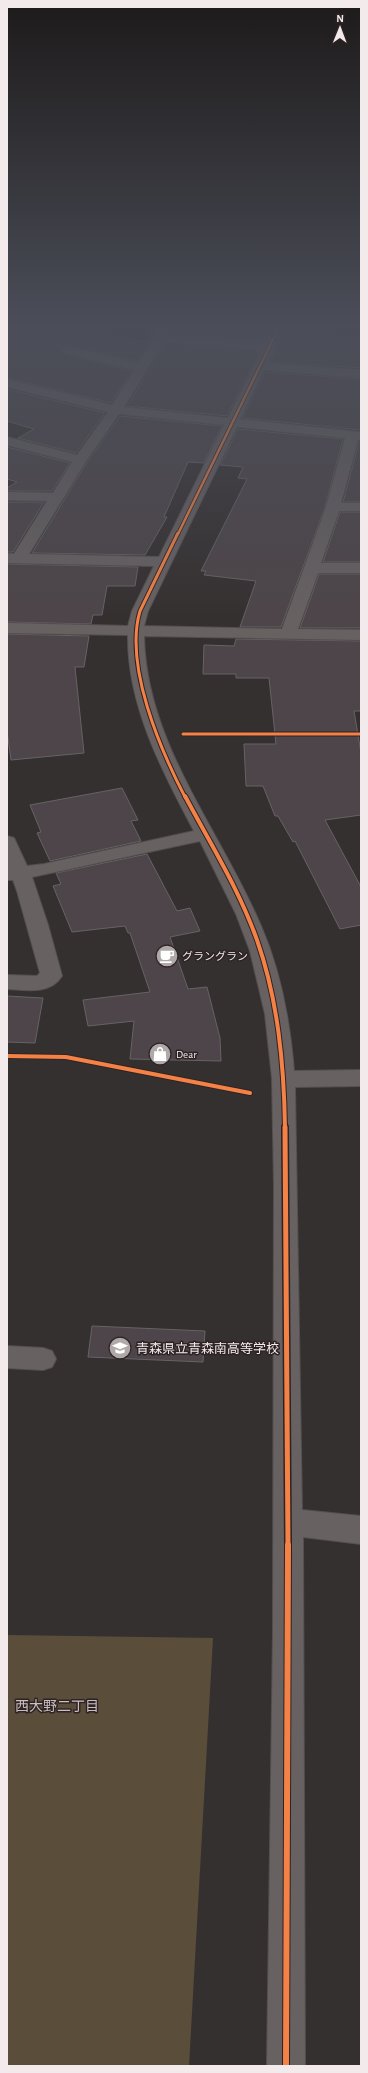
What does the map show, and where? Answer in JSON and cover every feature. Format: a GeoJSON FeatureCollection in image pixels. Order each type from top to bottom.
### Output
{"type":"FeatureCollection","features":[{"type":"Feature","properties":{"kind":"street"},"geometry":{"type":"LineString","coordinates":[[13,558],[58,497],[80,460],[108,422]]}},
{"type":"Feature","properties":{"kind":"street"},"geometry":{"type":"LineString","coordinates":[[286,2066],[288,1522],[284,1079],[280,1037],[272,990],[262,955],[247,915],[206,834],[163,755],[152,725],[140,680],[136,632],[140,611],[233,422],[357,435],[288,635]]}},
{"type":"Feature","properties":{"kind":"street"},"geometry":{"type":"LineString","coordinates":[[7,441],[80,460]]}},
{"type":"Feature","properties":{"kind":"street"},"geometry":{"type":"LineString","coordinates":[[7,496],[58,497]]}},
{"type":"Feature","properties":{"kind":"street"},"geometry":{"type":"LineString","coordinates":[[333,506],[361,507]]}},
{"type":"Feature","properties":{"kind":"street"},"geometry":{"type":"LineString","coordinates":[[13,558],[164,562]]}},
{"type":"Feature","properties":{"kind":"street"},"geometry":{"type":"LineString","coordinates":[[311,568],[361,568]]}},
{"type":"Feature","properties":{"kind":"street"},"geometry":{"type":"LineString","coordinates":[[7,628],[136,632],[361,635]]}},
{"type":"Feature","properties":{"kind":"street"},"geometry":{"type":"LineString","coordinates":[[14,873],[206,834]]}},
{"type":"Feature","properties":{"kind":"street"},"geometry":{"type":"LineString","coordinates":[[7,842],[14,873],[42,934],[51,976],[41,983],[7,982]]}},
{"type":"Feature","properties":{"kind":"street"},"geometry":{"type":"LineString","coordinates":[[284,1079],[361,1078]]}},
{"type":"Feature","properties":{"kind":"street"},"geometry":{"type":"LineString","coordinates":[[7,1357],[43,1359]]}},
{"type":"Feature","properties":{"kind":"street"},"geometry":{"type":"LineString","coordinates":[[288,1522],[361,1530]]}},
{"type":"Feature","properties":{"kind":"shaded area"},"geometry":{"type":"Polygon","coordinates":[[[7,1635],[213,1638],[189,2066],[7,2066],[7,1635]]]}},
{"type":"Feature","properties":{"kind":"building"},"geometry":{"type":"Polygon","coordinates":[[[9,422],[99,422],[76,453],[18,438],[34,429],[9,422]]]}},
{"type":"Feature","properties":{"kind":"building"},"geometry":{"type":"Polygon","coordinates":[[[116,422],[179,422],[222,426],[204,463],[188,462],[164,517],[167,517],[145,555],[32,553],[87,462],[116,422]]]}},
{"type":"Feature","properties":{"kind":"building"},"geometry":{"type":"Polygon","coordinates":[[[279,422],[361,422],[361,430],[279,422]]]}},
{"type":"Feature","properties":{"kind":"building"},"geometry":{"type":"Polygon","coordinates":[[[238,429],[343,439],[325,507],[281,627],[240,627],[256,581],[204,575],[206,571],[201,571],[247,479],[238,478],[243,467],[220,465],[238,429]]]}},
{"type":"Feature","properties":{"kind":"building"},"geometry":{"type":"Polygon","coordinates":[[[359,442],[361,442],[361,502],[343,502],[359,442]]]}},
{"type":"Feature","properties":{"kind":"building"},"geometry":{"type":"Polygon","coordinates":[[[7,447],[70,463],[52,491],[7,491],[7,488],[17,482],[7,479],[7,447]]]}},
{"type":"Feature","properties":{"kind":"building"},"geometry":{"type":"Polygon","coordinates":[[[7,502],[44,502],[13,552],[7,552],[7,502]]]}},
{"type":"Feature","properties":{"kind":"building"},"geometry":{"type":"Polygon","coordinates":[[[340,512],[361,512],[361,562],[323,562],[340,512]]]}},
{"type":"Feature","properties":{"kind":"building"},"geometry":{"type":"Polygon","coordinates":[[[7,564],[138,567],[135,586],[107,586],[102,615],[93,615],[91,624],[7,622],[7,564]]]}},
{"type":"Feature","properties":{"kind":"building"},"geometry":{"type":"Polygon","coordinates":[[[319,574],[361,574],[361,628],[300,628],[319,574]]]}},
{"type":"Feature","properties":{"kind":"building"},"geometry":{"type":"Polygon","coordinates":[[[7,634],[89,636],[84,667],[75,667],[84,753],[11,760],[7,731],[7,634]]]}},
{"type":"Feature","properties":{"kind":"building"},"geometry":{"type":"Polygon","coordinates":[[[236,639],[361,641],[361,711],[354,711],[361,753],[361,815],[325,820],[361,887],[361,925],[340,929],[295,841],[293,842],[278,816],[275,816],[263,786],[246,786],[244,744],[276,744],[269,678],[236,678],[236,674],[203,674],[204,645],[234,646],[236,639]]]}},
{"type":"Feature","properties":{"kind":"building"},"geometry":{"type":"Polygon","coordinates":[[[122,788],[138,820],[131,821],[141,841],[50,861],[37,833],[41,832],[30,805],[122,788]]]}},
{"type":"Feature","properties":{"kind":"building"},"geometry":{"type":"Polygon","coordinates":[[[147,854],[177,911],[190,908],[200,931],[170,937],[188,989],[207,987],[220,1038],[221,1061],[130,1059],[134,1021],[88,1026],[83,1000],[150,992],[130,933],[128,933],[125,926],[72,932],[53,886],[61,884],[56,873],[147,854]]]}},
{"type":"Feature","properties":{"kind":"building"},"geometry":{"type":"Polygon","coordinates":[[[7,996],[43,998],[35,1043],[7,1042],[7,996]]]}},
{"type":"Feature","properties":{"kind":"building"},"geometry":{"type":"Polygon","coordinates":[[[92,1326],[205,1331],[203,1362],[88,1357],[92,1326]]]}},
{"type":"Feature","properties":{"kind":"cycle path"},"geometry":{"type":"LineString","coordinates":[[233,422],[140,611],[137,624],[136,642],[145,696],[155,729],[183,792],[231,883],[261,951],[274,1001],[282,1057],[286,1185],[288,1545],[286,2066]]}},
{"type":"Feature","properties":{"kind":"cycle path"},"geometry":{"type":"LineString","coordinates":[[183,734],[361,734]]}},
{"type":"Feature","properties":{"kind":"cycle path"},"geometry":{"type":"LineString","coordinates":[[7,1056],[66,1057],[250,1093]]}},
{"type":"Feature","properties":{"kind":"place","name":"グラングラン"},"geometry":{"type":"Point","coordinates":[167,956]}},
{"type":"Feature","properties":{"kind":"place","name":"Dear"},"geometry":{"type":"Point","coordinates":[160,1054]}},
{"type":"Feature","properties":{"kind":"place","name":"青森県立青森南高等学校"},"geometry":{"type":"Point","coordinates":[120,1348]}},
{"type":"Feature","properties":{"kind":"district","name":"西大野二丁目"},"geometry":{"type":"Point","coordinates":[57,1706]}}]}
